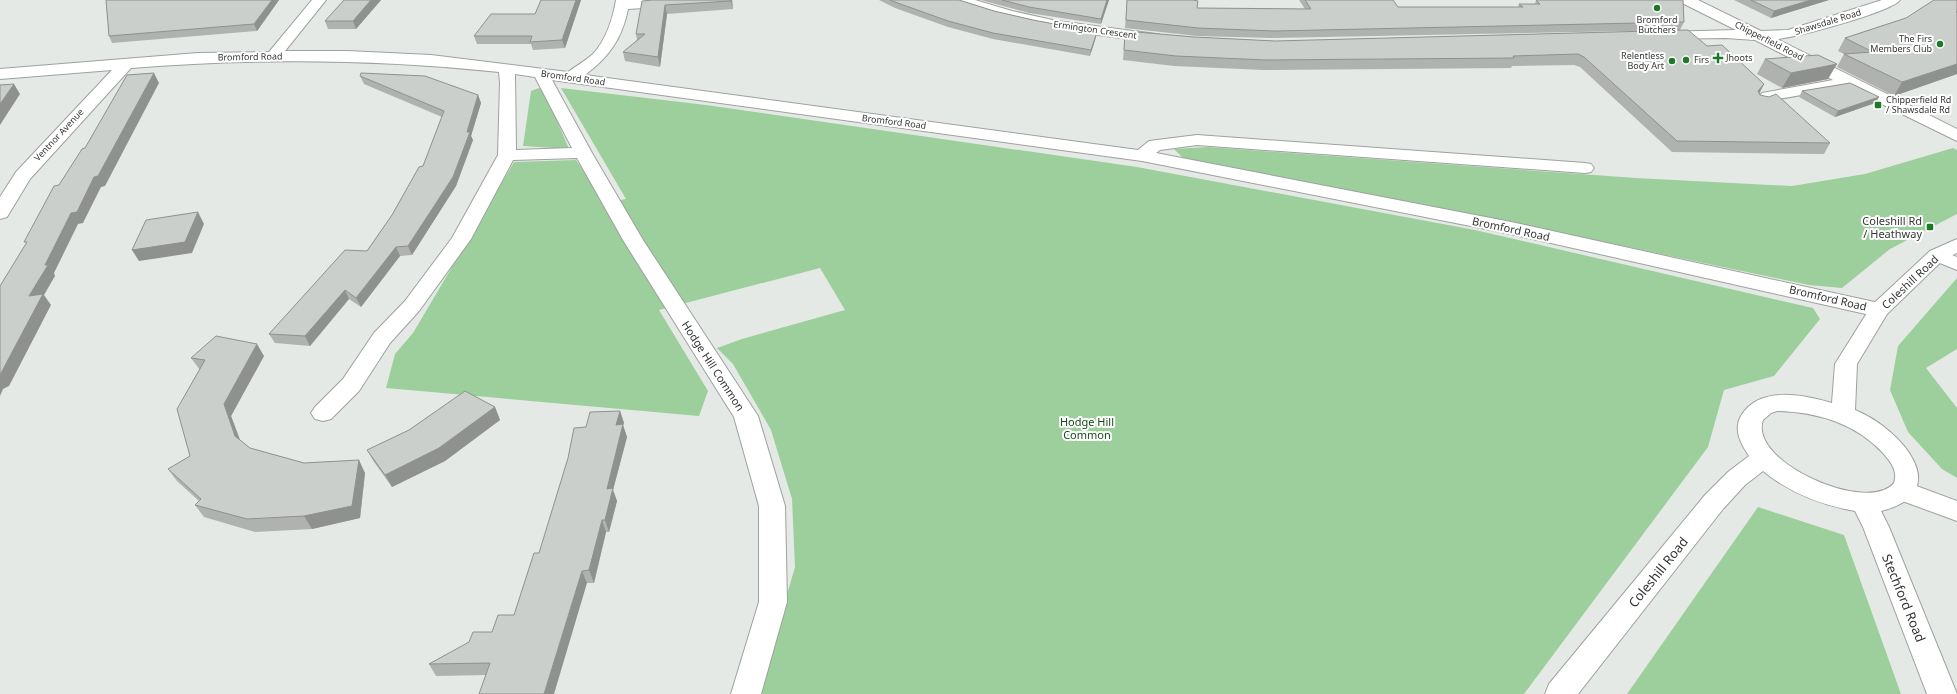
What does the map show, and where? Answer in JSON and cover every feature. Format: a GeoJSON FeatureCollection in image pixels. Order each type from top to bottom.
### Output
{"type":"FeatureCollection","features":[{"type":"Feature","properties":{"kind":"street"},"geometry":{"type":"LineString","coordinates":[[273,56],[319,0]]}},
{"type":"Feature","properties":{"kind":"street"},"geometry":{"type":"LineString","coordinates":[[572,77],[598,56],[604,49],[622,12],[623,3],[708,0]]}},
{"type":"Feature","properties":{"kind":"street","name":"Ermington Crescent"},"geometry":{"type":"LineString","coordinates":[[961,0],[1021,18],[1091,30],[1171,40]]}},
{"type":"Feature","properties":{"kind":"street","name":"Chipperfield Road"},"geometry":{"type":"LineString","coordinates":[[1687,0],[1957,136]]}},
{"type":"Feature","properties":{"kind":"street","name":"Shawsdale Road"},"geometry":{"type":"LineString","coordinates":[[1760,36],[1789,34],[1893,0]]}},
{"type":"Feature","properties":{"kind":"street"},"geometry":{"type":"LineString","coordinates":[[1648,36],[1726,34],[1760,36]]}},
{"type":"Feature","properties":{"kind":"street","name":"Bromford Road"},"geometry":{"type":"LineString","coordinates":[[0,74],[198,58],[273,56],[347,56],[408,59],[506,68],[1142,156],[1511,228],[1879,310]]}},
{"type":"Feature","properties":{"kind":"street","name":"Ventnor Avenue"},"geometry":{"type":"LineString","coordinates":[[0,213],[22,176],[126,64]]}},
{"type":"Feature","properties":{"kind":"street"},"geometry":{"type":"LineString","coordinates":[[323,413],[351,384],[382,338],[412,306],[461,239],[506,154],[508,83],[506,68]]}},
{"type":"Feature","properties":{"kind":"street","name":"Hodge Hill Common"},"geometry":{"type":"LineString","coordinates":[[541,73],[583,153],[674,306],[746,416],[772,506],[773,602],[746,694]]}},
{"type":"Feature","properties":{"kind":"street"},"geometry":{"type":"LineString","coordinates":[[1762,102],[1768,96],[1849,82]]}},
{"type":"Feature","properties":{"kind":"street"},"geometry":{"type":"LineString","coordinates":[[1142,156],[1156,145],[1197,140],[1585,168]]}},
{"type":"Feature","properties":{"kind":"street"},"geometry":{"type":"LineString","coordinates":[[506,154],[583,153]]}},
{"type":"Feature","properties":{"kind":"street","name":"Coleshill Road"},"geometry":{"type":"LineString","coordinates":[[1843,415],[1846,364],[1879,310],[1937,255],[1957,245]]}},
{"type":"Feature","properties":{"kind":"street"},"geometry":{"type":"LineString","coordinates":[[1937,255],[1957,264]]}},
{"type":"Feature","properties":{"kind":"street"},"geometry":{"type":"LineString","coordinates":[[1777,403],[1797,403],[1820,407],[1843,415],[1868,428],[1890,444],[1903,461],[1908,478],[1903,491],[1894,498],[1880,502],[1863,502],[1836,498],[1808,488],[1783,474],[1764,458],[1753,442],[1749,428],[1752,416],[1762,408],[1777,403]]}},
{"type":"Feature","properties":{"kind":"street","name":"Coleshill Road"},"geometry":{"type":"LineString","coordinates":[[1560,694],[1684,541],[1718,495],[1751,466],[1764,458]]}},
{"type":"Feature","properties":{"kind":"street"},"geometry":{"type":"LineString","coordinates":[[1903,491],[1957,511]]}},
{"type":"Feature","properties":{"kind":"street","name":"Stechford Road"},"geometry":{"type":"LineString","coordinates":[[1863,502],[1876,527],[1942,694]]}},
{"type":"Feature","properties":{"kind":"green space"},"geometry":{"type":"Polygon","coordinates":[[[539,88],[544,90],[569,149],[523,146],[531,91],[539,88]]]}},
{"type":"Feature","properties":{"kind":"green space","name":"Hodge Hill Common"},"geometry":{"type":"Polygon","coordinates":[[[561,88],[706,105],[1137,167],[1475,230],[1813,308],[1820,319],[1774,376],[1724,390],[1708,447],[1524,694],[758,694],[795,567],[792,499],[771,430],[733,364],[717,348],[742,339],[845,310],[820,268],[659,310],[708,391],[699,416],[386,388],[395,354],[413,333],[514,162],[576,160],[605,203],[626,199],[561,88]]]}},
{"type":"Feature","properties":{"kind":"green space"},"geometry":{"type":"Polygon","coordinates":[[[1208,147],[1636,178],[1792,186],[1865,174],[1953,148],[1957,150],[1957,214],[1890,249],[1842,288],[1809,285],[1480,216],[1184,159],[1174,149],[1208,147]]]}},
{"type":"Feature","properties":{"kind":"green space"},"geometry":{"type":"Polygon","coordinates":[[[1957,278],[1957,349],[1926,368],[1957,408],[1957,478],[1942,469],[1908,432],[1890,390],[1898,346],[1957,278]]]}},
{"type":"Feature","properties":{"kind":"green space"},"geometry":{"type":"Polygon","coordinates":[[[1758,507],[1844,535],[1901,694],[1627,694],[1758,507]]]}},
{"type":"Feature","properties":{"kind":"building"},"geometry":{"type":"Polygon","coordinates":[[[106,0],[272,0],[254,24],[109,36],[106,0]]]}},
{"type":"Feature","properties":{"kind":"building"},"geometry":{"type":"Polygon","coordinates":[[[344,0],[371,0],[353,21],[325,21],[344,0]]]}},
{"type":"Feature","properties":{"kind":"building"},"geometry":{"type":"Polygon","coordinates":[[[541,0],[576,0],[562,40],[530,42],[532,36],[474,36],[491,14],[535,14],[541,0]]]}},
{"type":"Feature","properties":{"kind":"building"},"geometry":{"type":"Polygon","coordinates":[[[890,0],[959,0],[994,11],[1097,32],[1091,50],[993,33],[948,21],[890,0]]]}},
{"type":"Feature","properties":{"kind":"building"},"geometry":{"type":"Polygon","coordinates":[[[1002,0],[1107,0],[1101,19],[1029,7],[1002,0]]]}},
{"type":"Feature","properties":{"kind":"building"},"geometry":{"type":"Polygon","coordinates":[[[1127,0],[1193,0],[1198,1],[1197,8],[1311,9],[1305,0],[1393,0],[1398,7],[1523,7],[1519,4],[1540,4],[1536,0],[1683,0],[1684,22],[1274,31],[1198,28],[1126,20],[1127,0]]]}},
{"type":"Feature","properties":{"kind":"building"},"geometry":{"type":"Polygon","coordinates":[[[1751,0],[1811,0],[1774,11],[1751,0]]]}},
{"type":"Feature","properties":{"kind":"building"},"geometry":{"type":"Polygon","coordinates":[[[1934,0],[1957,0],[1957,64],[1902,82],[1844,54],[1873,52],[1845,38],[1906,18],[1934,0]]]}},
{"type":"Feature","properties":{"kind":"building"},"geometry":{"type":"Polygon","coordinates":[[[642,1],[731,1],[665,5],[658,57],[623,52],[645,34],[636,34],[642,1]]]}},
{"type":"Feature","properties":{"kind":"building"},"geometry":{"type":"Polygon","coordinates":[[[1688,30],[1707,46],[1722,45],[1764,84],[1758,91],[1760,95],[1769,97],[1776,94],[1830,143],[1677,141],[1584,57],[1578,54],[1513,56],[1514,58],[1265,60],[1176,56],[1124,50],[1125,31],[1194,37],[1275,41],[1688,30]]]}},
{"type":"Feature","properties":{"kind":"building"},"geometry":{"type":"Polygon","coordinates":[[[1818,55],[1837,64],[1791,73],[1765,59],[1818,55]]]}},
{"type":"Feature","properties":{"kind":"building"},"geometry":{"type":"Polygon","coordinates":[[[154,73],[98,176],[94,177],[77,212],[71,213],[45,265],[48,265],[29,296],[43,294],[0,375],[0,286],[27,242],[24,242],[54,186],[59,185],[82,149],[85,148],[127,75],[154,73]]]}},
{"type":"Feature","properties":{"kind":"building"},"geometry":{"type":"Polygon","coordinates":[[[361,73],[425,76],[478,95],[467,132],[470,132],[453,177],[408,246],[396,247],[356,298],[345,290],[305,336],[269,334],[345,250],[367,251],[392,215],[419,167],[423,166],[444,111],[360,76],[361,73]]]}},
{"type":"Feature","properties":{"kind":"building"},"geometry":{"type":"Polygon","coordinates":[[[1850,83],[1879,97],[1838,111],[1802,91],[1850,83]]]}},
{"type":"Feature","properties":{"kind":"building"},"geometry":{"type":"Polygon","coordinates":[[[14,84],[0,104],[0,85],[14,84]]]}},
{"type":"Feature","properties":{"kind":"building"},"geometry":{"type":"Polygon","coordinates":[[[198,212],[185,242],[132,250],[146,220],[198,212]]]}},
{"type":"Feature","properties":{"kind":"building"},"geometry":{"type":"Polygon","coordinates":[[[216,336],[257,344],[224,404],[235,436],[250,448],[304,463],[359,460],[352,506],[304,516],[247,519],[195,505],[201,499],[168,469],[190,456],[177,409],[205,360],[191,358],[216,336]]]}},
{"type":"Feature","properties":{"kind":"building"},"geometry":{"type":"Polygon","coordinates":[[[465,391],[495,407],[439,448],[385,475],[367,450],[409,430],[465,391]]]}},
{"type":"Feature","properties":{"kind":"building"},"geometry":{"type":"Polygon","coordinates":[[[620,411],[616,425],[623,424],[607,489],[613,488],[605,520],[602,520],[589,570],[582,571],[544,694],[479,694],[490,663],[429,664],[469,642],[473,632],[492,632],[498,615],[514,615],[534,553],[539,553],[568,458],[574,428],[586,427],[590,412],[620,411]]]}},
{"type":"Feature","properties":{"kind":"place","name":"Bromford Butchers"},"geometry":{"type":"Point","coordinates":[1657,8]}},
{"type":"Feature","properties":{"kind":"place","name":"The Firs Members Club"},"geometry":{"type":"Point","coordinates":[1940,44]}},
{"type":"Feature","properties":{"kind":"place","name":"Jhoots"},"geometry":{"type":"Point","coordinates":[1718,58]}},
{"type":"Feature","properties":{"kind":"place","name":"Firs"},"geometry":{"type":"Point","coordinates":[1686,60]}},
{"type":"Feature","properties":{"kind":"place","name":"Relentless Body Art"},"geometry":{"type":"Point","coordinates":[1672,61]}},
{"type":"Feature","properties":{"kind":"place","name":"Chipperfield Rd / Shawsdale Rd"},"geometry":{"type":"Point","coordinates":[1878,105]}},
{"type":"Feature","properties":{"kind":"place","name":"Coleshill Rd / Heathway"},"geometry":{"type":"Point","coordinates":[1930,227]}}]}
